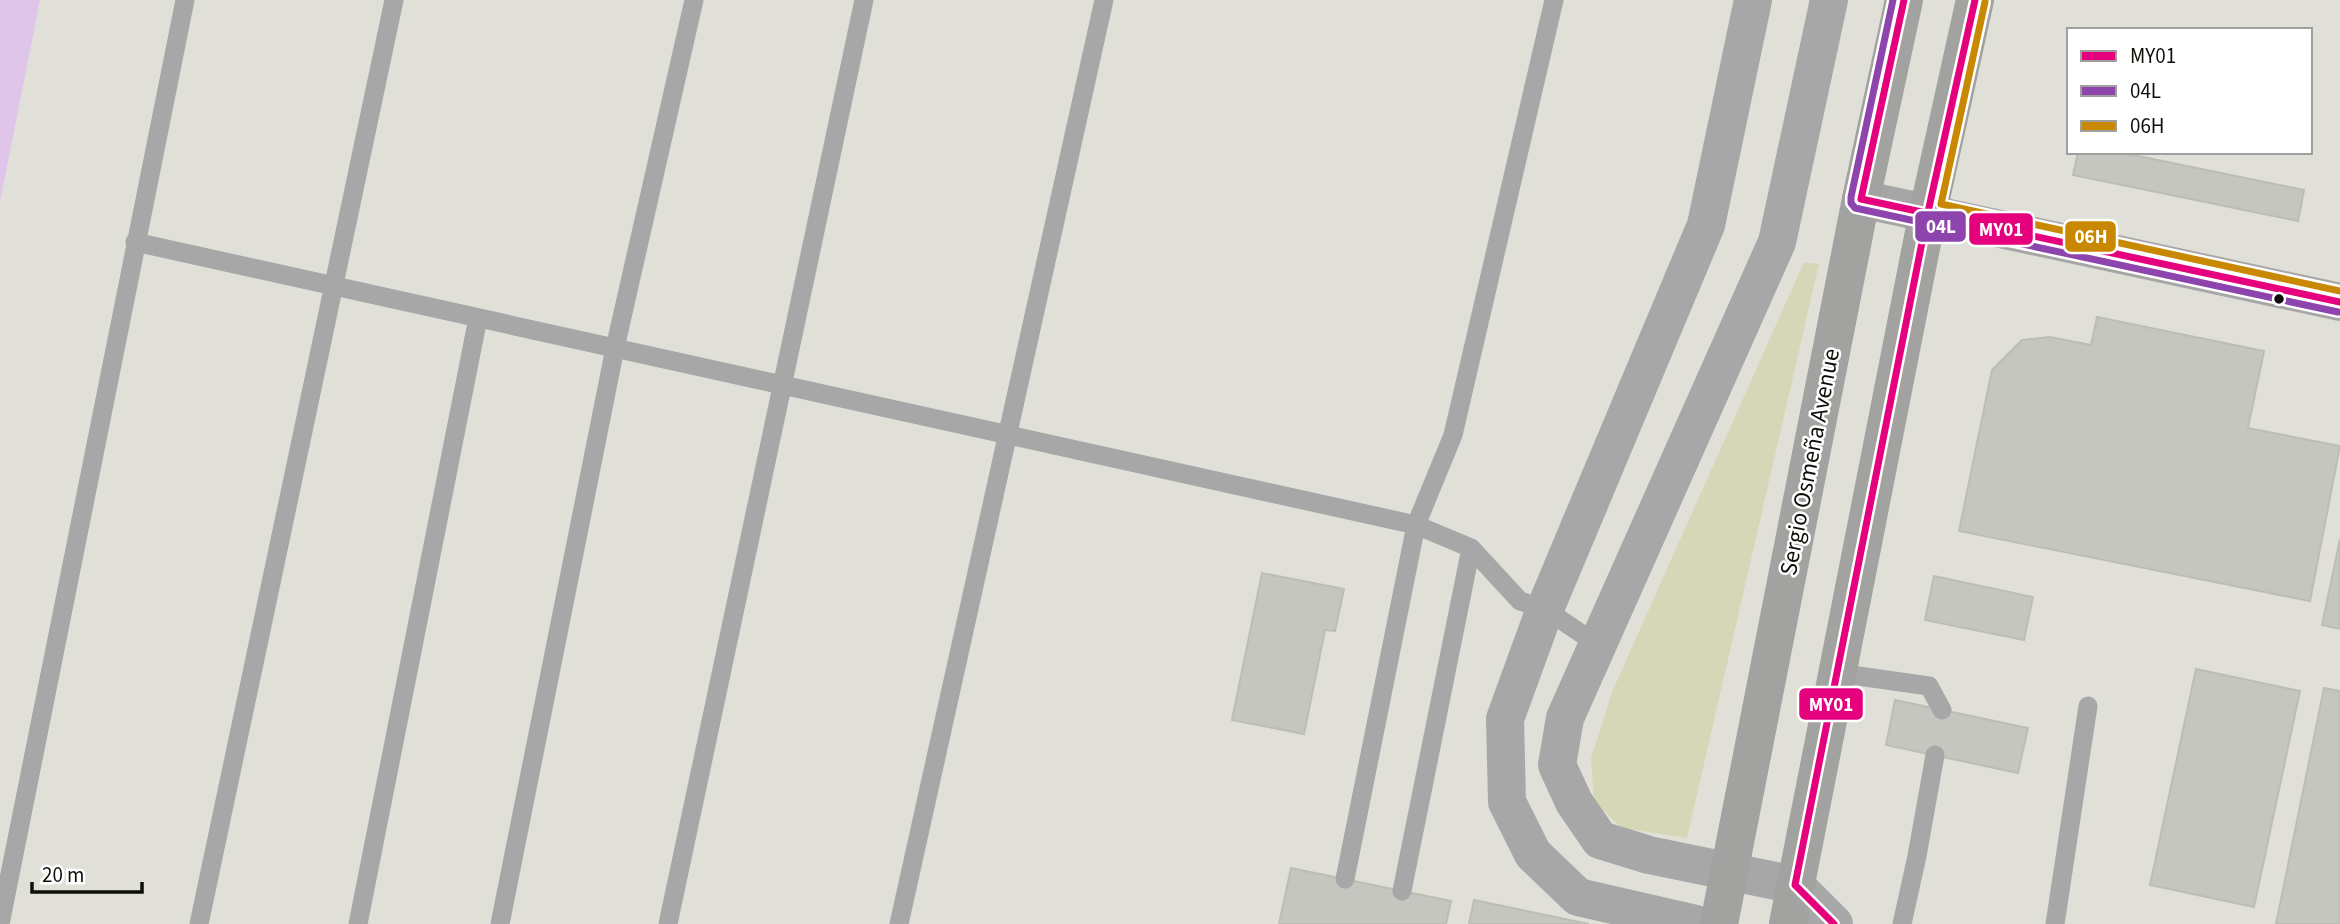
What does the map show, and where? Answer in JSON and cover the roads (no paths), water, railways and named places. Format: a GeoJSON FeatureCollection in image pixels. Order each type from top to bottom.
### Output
{"type":"FeatureCollection","features":[{"type":"Feature","properties":{"kind":"highway","name":"Sergio Osmeña Avenue"},"geometry":{"type":"LineString","coordinates":[[1719,924],[1861,198],[1904,0]]}},
{"type":"Feature","properties":{"kind":"highway"},"geometry":{"type":"LineString","coordinates":[[1788,924],[1928,212],[1975,0]]}},
{"type":"Feature","properties":{"kind":"main road"},"geometry":{"type":"LineString","coordinates":[[1861,198],[2340,302]]}},
{"type":"Feature","properties":{"kind":"street"},"geometry":{"type":"LineString","coordinates":[[1696,924],[1578,897],[1533,854],[1507,802],[1505,719],[1545,609],[1706,225],[1753,0]]}},
{"type":"Feature","properties":{"kind":"street"},"geometry":{"type":"LineString","coordinates":[[1829,0],[1777,242],[1565,719],[1557,765],[1574,802],[1600,840],[1649,855],[1795,885],[1834,924]]}},
{"type":"Feature","properties":{"kind":"lane"},"geometry":{"type":"LineString","coordinates":[[0,924],[185,0]]}},
{"type":"Feature","properties":{"kind":"lane"},"geometry":{"type":"LineString","coordinates":[[199,924],[394,0]]}},
{"type":"Feature","properties":{"kind":"lane"},"geometry":{"type":"LineString","coordinates":[[500,924],[615,348],[694,0]]}},
{"type":"Feature","properties":{"kind":"lane"},"geometry":{"type":"LineString","coordinates":[[668,924],[864,0]]}},
{"type":"Feature","properties":{"kind":"lane"},"geometry":{"type":"LineString","coordinates":[[899,924],[1104,0]]}},
{"type":"Feature","properties":{"kind":"lane"},"geometry":{"type":"LineString","coordinates":[[1345,879],[1416,525],[1453,435],[1554,0]]}},
{"type":"Feature","properties":{"kind":"lane"},"geometry":{"type":"LineString","coordinates":[[135,242],[1416,525],[1471,548],[1520,601],[1545,609],[1598,645]]}},
{"type":"Feature","properties":{"kind":"lane"},"geometry":{"type":"LineString","coordinates":[[358,924],[478,318]]}},
{"type":"Feature","properties":{"kind":"lane"},"geometry":{"type":"LineString","coordinates":[[1402,891],[1471,548]]}},
{"type":"Feature","properties":{"kind":"lane"},"geometry":{"type":"LineString","coordinates":[[1837,673],[1928,686],[1942,710]]}},
{"type":"Feature","properties":{"kind":"lane"},"geometry":{"type":"LineString","coordinates":[[2055,924],[2088,706]]}},
{"type":"Feature","properties":{"kind":"lane"},"geometry":{"type":"LineString","coordinates":[[1902,924],[1935,755]]}}]}
